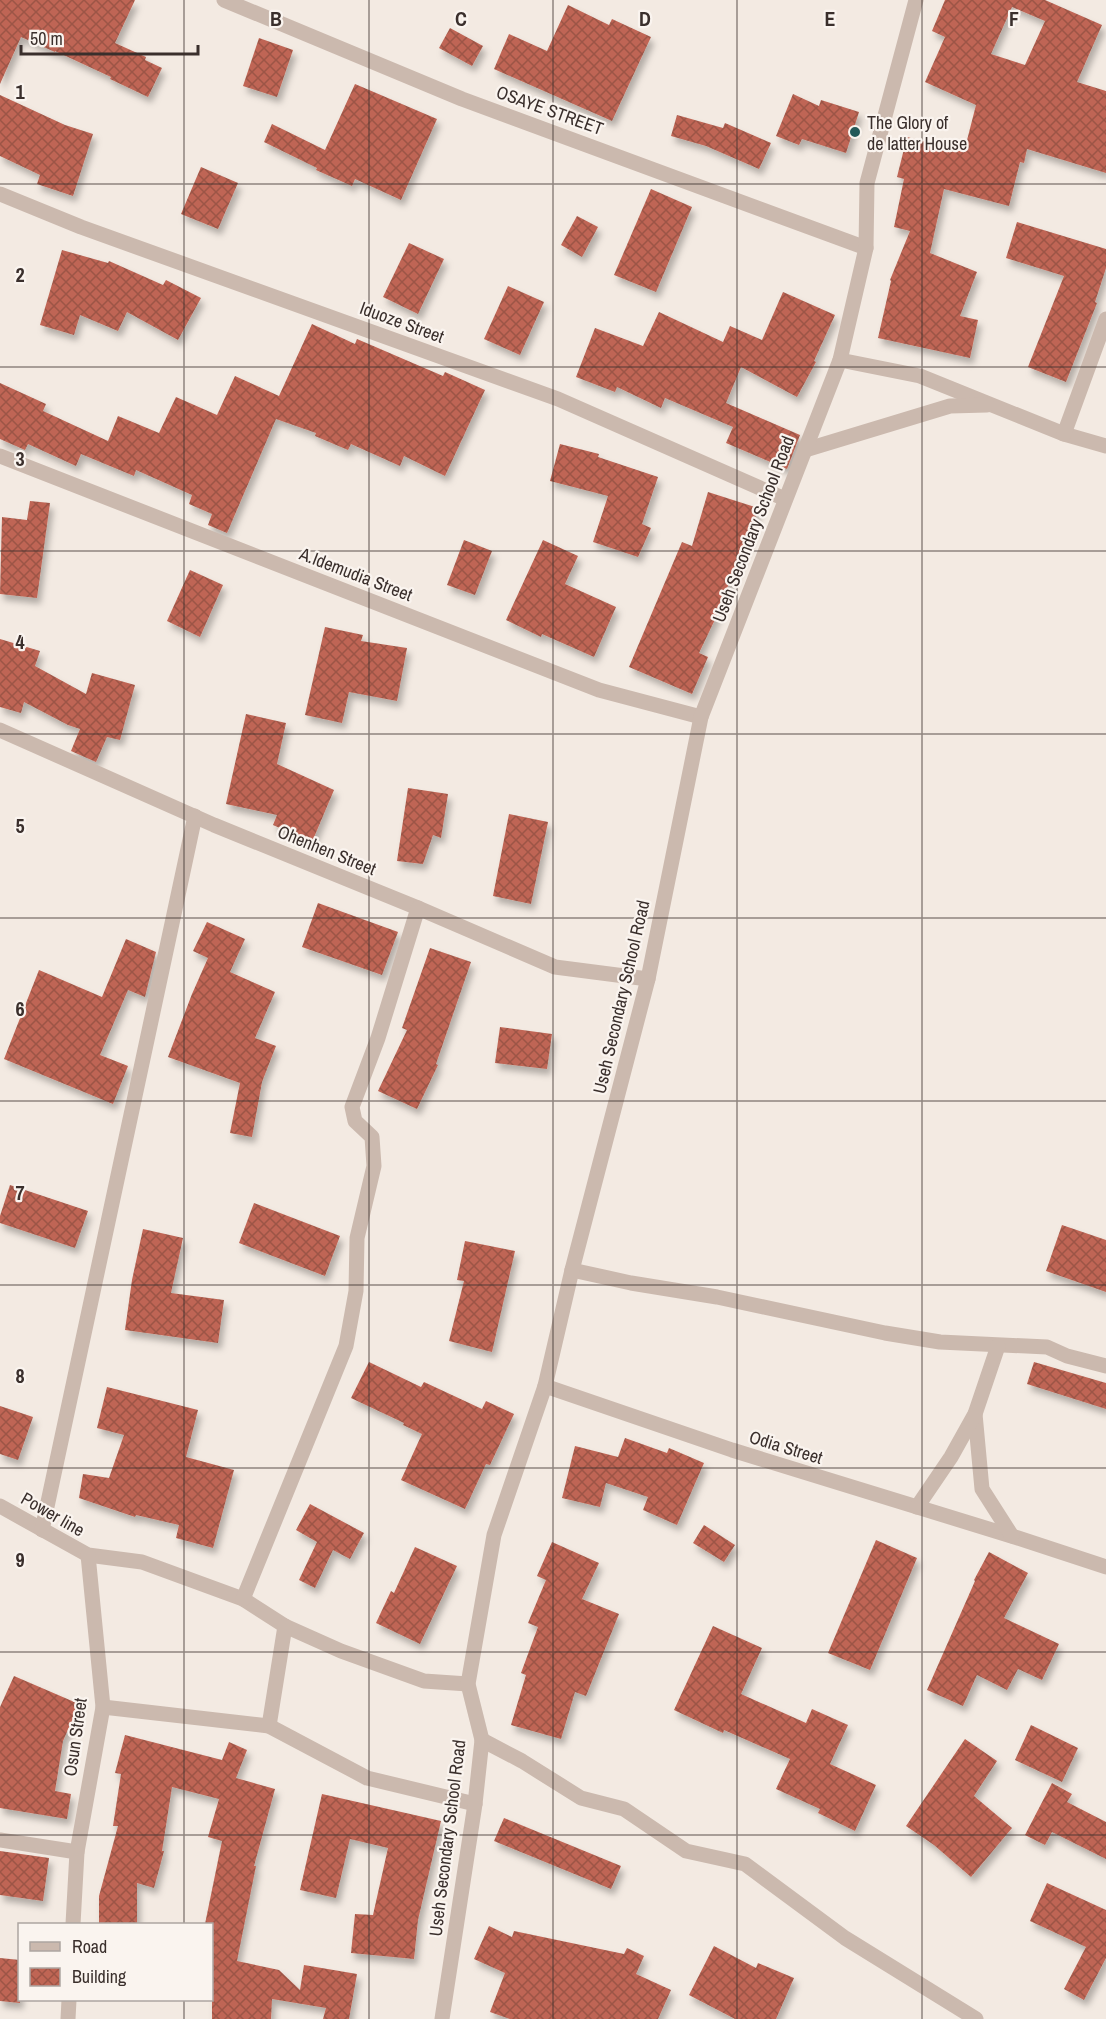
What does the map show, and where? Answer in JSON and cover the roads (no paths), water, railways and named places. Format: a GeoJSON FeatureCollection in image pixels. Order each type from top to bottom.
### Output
{"type":"FeatureCollection","features":[{"type":"Feature","properties":{"kind":"street","name":"OSAYE STREET"},"geometry":{"type":"LineString","coordinates":[[224,0],[462,99],[866,248]]}},
{"type":"Feature","properties":{"kind":"street","name":"Useh Secondary School Road"},"geometry":{"type":"LineString","coordinates":[[441,2019],[475,1804],[482,1740],[468,1684],[494,1535],[545,1386],[572,1270],[648,979],[701,717],[840,360],[866,248],[867,183],[916,0]]}},
{"type":"Feature","properties":{"kind":"street","name":"Iduoze Street"},"geometry":{"type":"LineString","coordinates":[[0,194],[81,226],[558,399],[785,499]]}},
{"type":"Feature","properties":{"kind":"street"},"geometry":{"type":"LineString","coordinates":[[1064,434],[1106,319]]}},
{"type":"Feature","properties":{"kind":"street"},"geometry":{"type":"LineString","coordinates":[[840,360],[920,376],[1064,434],[1106,446]]}},
{"type":"Feature","properties":{"kind":"street"},"geometry":{"type":"LineString","coordinates":[[805,450],[950,406],[994,404]]}},
{"type":"Feature","properties":{"kind":"street","name":"A.Idemudia Street"},"geometry":{"type":"LineString","coordinates":[[0,456],[599,690],[701,717]]}},
{"type":"Feature","properties":{"kind":"street","name":"Ohenhen Street"},"geometry":{"type":"LineString","coordinates":[[0,730],[195,816],[555,967],[648,979]]}},
{"type":"Feature","properties":{"kind":"street"},"geometry":{"type":"LineString","coordinates":[[42,1530],[195,816]]}},
{"type":"Feature","properties":{"kind":"street"},"geometry":{"type":"LineString","coordinates":[[243,1599],[346,1346],[356,1292],[357,1238],[374,1167],[372,1137],[356,1121],[352,1107],[378,1038],[418,908]]}},
{"type":"Feature","properties":{"kind":"street"},"geometry":{"type":"LineString","coordinates":[[572,1270],[940,1342],[1047,1347],[1067,1356],[1106,1366]]}},
{"type":"Feature","properties":{"kind":"street"},"geometry":{"type":"LineString","coordinates":[[917,1507],[951,1457],[975,1414],[998,1346]]}},
{"type":"Feature","properties":{"kind":"street","name":"Odia Street"},"geometry":{"type":"LineString","coordinates":[[545,1386],[732,1450],[1106,1567]]}},
{"type":"Feature","properties":{"kind":"street"},"geometry":{"type":"LineString","coordinates":[[975,1414],[982,1489],[1015,1537]]}},
{"type":"Feature","properties":{"kind":"street","name":"Power line"},"geometry":{"type":"LineString","coordinates":[[0,1506],[88,1555]]}},
{"type":"Feature","properties":{"kind":"street"},"geometry":{"type":"LineString","coordinates":[[88,1555],[142,1562],[243,1599],[285,1626],[341,1651],[423,1681],[468,1684]]}},
{"type":"Feature","properties":{"kind":"street","name":"Osun Street"},"geometry":{"type":"LineString","coordinates":[[73,1923],[77,1852],[102,1707],[88,1555]]}},
{"type":"Feature","properties":{"kind":"street"},"geometry":{"type":"LineString","coordinates":[[269,1726],[285,1626]]}},
{"type":"Feature","properties":{"kind":"street"},"geometry":{"type":"LineString","coordinates":[[102,1707],[269,1726],[367,1778],[475,1804]]}},
{"type":"Feature","properties":{"kind":"street"},"geometry":{"type":"LineString","coordinates":[[482,1740],[522,1761],[581,1798],[624,1809],[686,1851],[745,1864],[845,1938],[976,2019]]}},
{"type":"Feature","properties":{"kind":"street"},"geometry":{"type":"LineString","coordinates":[[0,1840],[77,1852]]}},
{"type":"Feature","properties":{"kind":"street"},"geometry":{"type":"LineString","coordinates":[[68,2019],[69,2001]]}},
{"type":"Feature","properties":{"kind":"place","name":"The Glory of de latter House"},"geometry":{"type":"Point","coordinates":[855,132]}}]}
